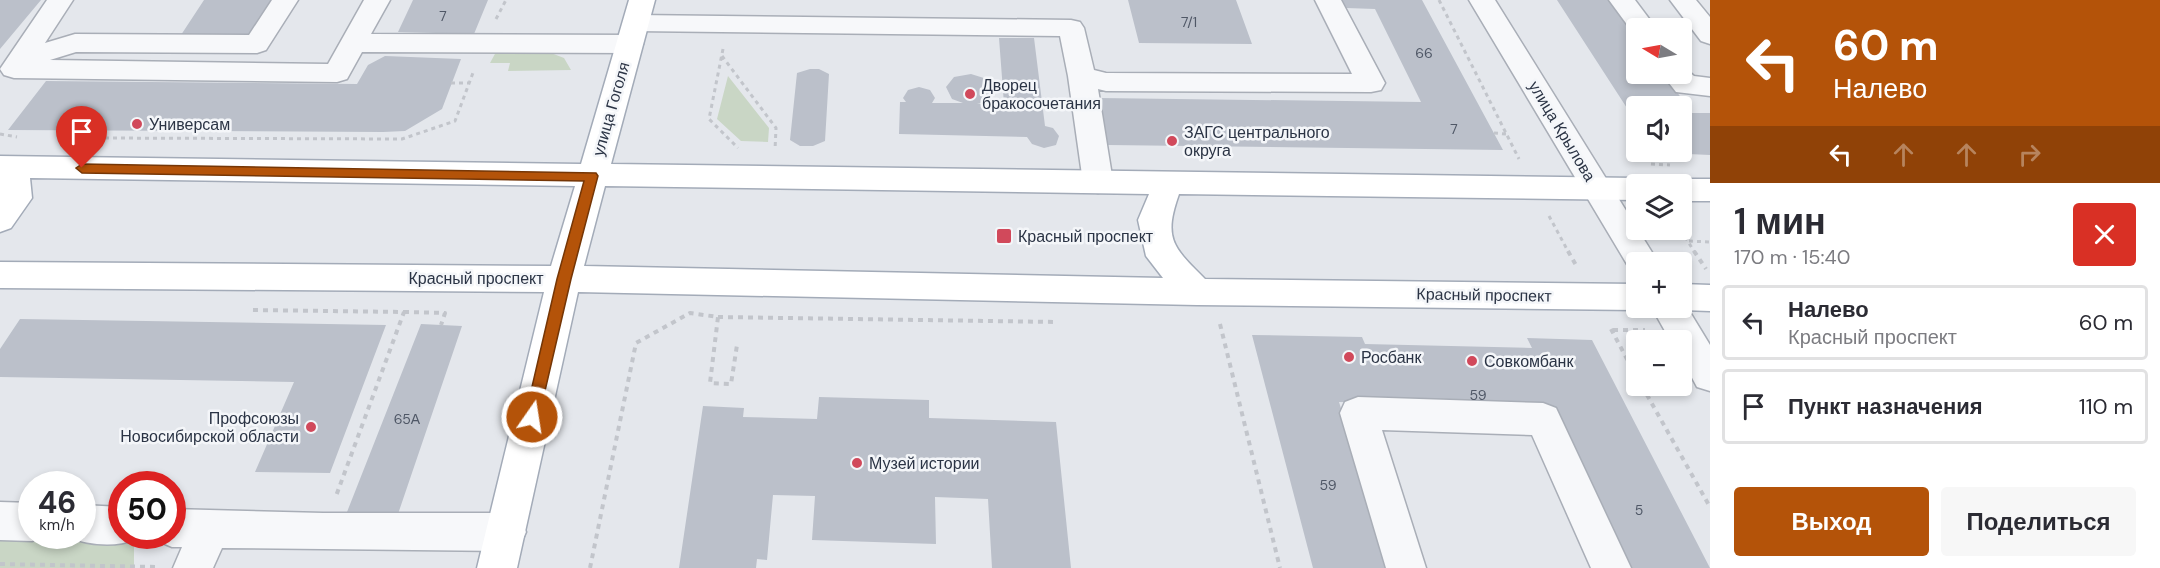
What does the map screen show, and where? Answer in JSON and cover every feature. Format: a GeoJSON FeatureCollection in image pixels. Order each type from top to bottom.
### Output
{"type":"FeatureCollection","features":[{"type":"Feature","properties":{"kind":"main road","name":"улица Гоголя"},"geometry":{"type":"LineString","coordinates":[[502,550],[564,279],[636,22]]}},
{"type":"Feature","properties":{"kind":"main road"},"geometry":{"type":"LineString","coordinates":[[0,220],[17,198],[6,167],[1626,189]]}},
{"type":"Feature","properties":{"kind":"main road"},"geometry":{"type":"LineString","coordinates":[[1168,183],[1154,220],[1162,256],[1197,292]]}},
{"type":"Feature","properties":{"kind":"main road"},"geometry":{"type":"LineString","coordinates":[[1692,190],[1710,190]]}},
{"type":"Feature","properties":{"kind":"main road","name":"Красный проспект"},"geometry":{"type":"LineString","coordinates":[[0,275],[564,279],[1197,292],[1626,297]]}},
{"type":"Feature","properties":{"kind":"main road"},"geometry":{"type":"LineString","coordinates":[[1692,297],[1710,298]]}},
{"type":"Feature","properties":{"kind":"street"},"geometry":{"type":"LineString","coordinates":[[7,77],[60,0]]}},
{"type":"Feature","properties":{"kind":"street"},"geometry":{"type":"LineString","coordinates":[[7,77],[44,52],[75,43],[256,44],[285,0]]}},
{"type":"Feature","properties":{"kind":"street"},"geometry":{"type":"LineString","coordinates":[[7,77],[337,73],[377,0]]}},
{"type":"Feature","properties":{"kind":"street"},"geometry":{"type":"LineString","coordinates":[[1065,0],[1082,76],[1098,182]]}},
{"type":"Feature","properties":{"kind":"street"},"geometry":{"type":"LineString","coordinates":[[1082,76],[1106,82],[1371,83],[1328,0]]}},
{"type":"Feature","properties":{"kind":"street","name":"улица Крылова"},"geometry":{"type":"LineString","coordinates":[[1482,0],[1636,252]]}},
{"type":"Feature","properties":{"kind":"street"},"geometry":{"type":"LineString","coordinates":[[1622,0],[1636,18]]}},
{"type":"Feature","properties":{"kind":"street"},"geometry":{"type":"LineString","coordinates":[[1683,0],[1710,34]]}},
{"type":"Feature","properties":{"kind":"street"},"geometry":{"type":"LineString","coordinates":[[354,43],[636,22],[1071,28]]}},
{"type":"Feature","properties":{"kind":"street"},"geometry":{"type":"LineString","coordinates":[[1685,84],[1710,87]]}},
{"type":"Feature","properties":{"kind":"street"},"geometry":{"type":"LineString","coordinates":[[1675,318],[1710,376]]}},
{"type":"Feature","properties":{"kind":"street"},"geometry":{"type":"LineString","coordinates":[[1407,568],[1358,413],[1543,419],[1611,568]]}},
{"type":"Feature","properties":{"kind":"street"},"geometry":{"type":"LineString","coordinates":[[0,521],[18,522]]}},
{"type":"Feature","properties":{"kind":"street"},"geometry":{"type":"LineString","coordinates":[[186,528],[323,532],[502,550]]}},
{"type":"Feature","properties":{"kind":"street"},"geometry":{"type":"LineString","coordinates":[[193,568],[211,529]]}},
{"type":"Feature","properties":{"kind":"path"},"geometry":{"type":"LineString","coordinates":[[1439,0],[1520,162]]}},
{"type":"Feature","properties":{"kind":"path"},"geometry":{"type":"LineString","coordinates":[[726,22],[709,119],[740,150]]}},
{"type":"Feature","properties":{"kind":"path"},"geometry":{"type":"LineString","coordinates":[[722,55],[776,128],[775,150]]}},
{"type":"Feature","properties":{"kind":"path"},"geometry":{"type":"LineString","coordinates":[[451,83],[469,83]]}},
{"type":"Feature","properties":{"kind":"path"},"geometry":{"type":"LineString","coordinates":[[87,138],[402,139],[455,121]]}},
{"type":"Feature","properties":{"kind":"path"},"geometry":{"type":"LineString","coordinates":[[380,139],[383,132]]}},
{"type":"Feature","properties":{"kind":"path"},"geometry":{"type":"LineString","coordinates":[[1494,133],[1506,134]]}},
{"type":"Feature","properties":{"kind":"path"},"geometry":{"type":"LineString","coordinates":[[0,134],[17,137]]}},
{"type":"Feature","properties":{"kind":"path"},"geometry":{"type":"LineString","coordinates":[[1688,241],[1710,242]]}},
{"type":"Feature","properties":{"kind":"path"},"geometry":{"type":"LineString","coordinates":[[1688,241],[1710,275]]}},
{"type":"Feature","properties":{"kind":"path"},"geometry":{"type":"LineString","coordinates":[[249,310],[445,313],[441,324]]}},
{"type":"Feature","properties":{"kind":"path"},"geometry":{"type":"LineString","coordinates":[[323,532],[404,312]]}},
{"type":"Feature","properties":{"kind":"path"},"geometry":{"type":"LineString","coordinates":[[590,568],[636,343],[690,313],[718,317],[710,383],[731,384],[737,345]]}},
{"type":"Feature","properties":{"kind":"path"},"geometry":{"type":"LineString","coordinates":[[1220,324],[1280,568]]}},
{"type":"Feature","properties":{"kind":"path"},"geometry":{"type":"LineString","coordinates":[[1648,396],[1710,507]]}},
{"type":"Feature","properties":{"kind":"path"},"geometry":{"type":"LineString","coordinates":[[0,564],[193,568]]}},
{"type":"Feature","properties":{"kind":"green space"},"geometry":{"type":"Polygon","coordinates":[[[496,52],[551,53],[564,58],[571,70],[508,71],[510,63],[490,63],[496,52]]]}},
{"type":"Feature","properties":{"kind":"green space"},"geometry":{"type":"Polygon","coordinates":[[[728,76],[769,128],[768,142],[741,141],[717,119],[728,76]]]}},
{"type":"Feature","properties":{"kind":"green space"},"geometry":{"type":"Polygon","coordinates":[[[0,537],[18,538],[18,549],[96,549],[96,541],[108,541],[108,549],[134,549],[134,568],[0,568],[0,537]]]}},
{"type":"Feature","properties":{"kind":"building"},"geometry":{"type":"Polygon","coordinates":[[[0,0],[41,0],[0,49],[0,0]]]}},
{"type":"Feature","properties":{"kind":"building"},"geometry":{"type":"Polygon","coordinates":[[[204,0],[273,0],[251,38],[179,38],[204,0]]]}},
{"type":"Feature","properties":{"kind":"building"},"geometry":{"type":"Polygon","coordinates":[[[413,0],[488,0],[474,34],[398,32],[413,0]]]}},
{"type":"Feature","properties":{"kind":"building"},"geometry":{"type":"Polygon","coordinates":[[[1128,0],[1236,0],[1252,44],[1139,43],[1128,0]]]}},
{"type":"Feature","properties":{"kind":"building"},"geometry":{"type":"Polygon","coordinates":[[[1342,0],[1422,0],[1503,150],[1108,145],[1099,98],[1421,102],[1375,9],[1346,8],[1342,0]]]}},
{"type":"Feature","properties":{"kind":"building"},"geometry":{"type":"Polygon","coordinates":[[[1557,0],[1612,0],[1626,20],[1626,84],[1671,84],[1680,96],[1626,96],[1626,107],[1557,0]]]}},
{"type":"Feature","properties":{"kind":"building","name":"Дворец бракосочетания"},"geometry":{"type":"Polygon","coordinates":[[[999,38],[1034,38],[1045,126],[1053,128],[1059,136],[1056,145],[1044,148],[1032,144],[1027,137],[899,134],[900,102],[906,102],[903,98],[908,90],[919,87],[930,90],[935,98],[932,103],[963,103],[952,99],[946,87],[954,77],[971,74],[987,79],[993,91],[986,102],[977,104],[1004,104],[999,38]]]}},
{"type":"Feature","properties":{"kind":"building"},"geometry":{"type":"Polygon","coordinates":[[[385,56],[461,59],[442,109],[405,131],[8,130],[46,81],[357,84],[368,65],[385,56]]]}},
{"type":"Feature","properties":{"kind":"building"},"geometry":{"type":"Polygon","coordinates":[[[819,69],[829,74],[825,141],[813,146],[800,146],[790,140],[797,73],[819,69]]]}},
{"type":"Feature","properties":{"kind":"building"},"geometry":{"type":"Polygon","coordinates":[[[1692,113],[1710,113],[1710,155],[1692,154],[1692,113]]]}},
{"type":"Feature","properties":{"kind":"building","name":"Профсоюзы Новосибирской области"},"geometry":{"type":"Polygon","coordinates":[[[20,319],[386,325],[330,473],[255,472],[294,382],[0,377],[0,349],[20,319]]]}},
{"type":"Feature","properties":{"kind":"building"},"geometry":{"type":"Polygon","coordinates":[[[421,324],[462,326],[398,514],[347,512],[421,324]]]}},
{"type":"Feature","properties":{"kind":"building"},"geometry":{"type":"Polygon","coordinates":[[[1252,335],[1362,337],[1365,344],[1532,348],[1527,338],[1592,340],[1710,568],[1626,568],[1551,407],[1339,402],[1391,568],[1313,568],[1252,335]]]}},
{"type":"Feature","properties":{"kind":"building"},"geometry":{"type":"Polygon","coordinates":[[[819,397],[929,400],[929,418],[1056,422],[1071,568],[992,568],[988,499],[935,497],[936,544],[812,540],[815,496],[773,495],[767,560],[757,559],[756,568],[679,568],[703,406],[744,408],[743,417],[817,419],[819,397]]]}},
{"type":"Feature","properties":{"kind":"place","name":"Дворец бракосочетания"},"geometry":{"type":"Point","coordinates":[970,94]}},
{"type":"Feature","properties":{"kind":"place","name":"Универсам"},"geometry":{"type":"Point","coordinates":[137,124]}},
{"type":"Feature","properties":{"kind":"place","name":"ЗАГС центрального округа"},"geometry":{"type":"Point","coordinates":[1172,141]}},
{"type":"Feature","properties":{"kind":"place","name":"Красный проспект"},"geometry":{"type":"Point","coordinates":[1004,236]}},
{"type":"Feature","properties":{"kind":"place","name":"Росбанк"},"geometry":{"type":"Point","coordinates":[1349,357]}},
{"type":"Feature","properties":{"kind":"place","name":"Совкомбанк"},"geometry":{"type":"Point","coordinates":[1472,361]}},
{"type":"Feature","properties":{"kind":"place","name":"Профсоюзы Новосибирской области"},"geometry":{"type":"Point","coordinates":[311,427]}},
{"type":"Feature","properties":{"kind":"place","name":"Музей истории"},"geometry":{"type":"Point","coordinates":[857,463]}},
{"type":"Feature","properties":{"kind":"route"},"geometry":{"type":"LineString","coordinates":[[82,168],[592,176],[564,279],[532,417]]}}]}
